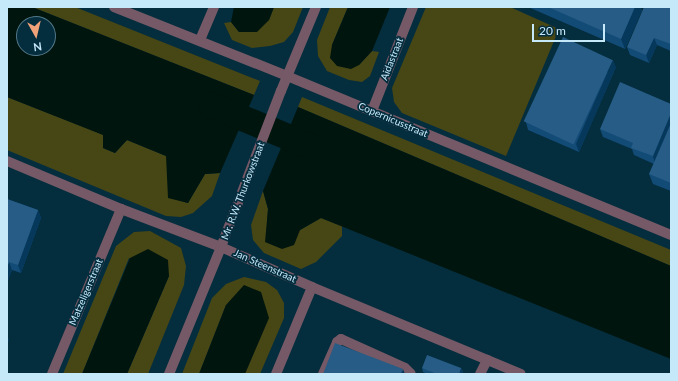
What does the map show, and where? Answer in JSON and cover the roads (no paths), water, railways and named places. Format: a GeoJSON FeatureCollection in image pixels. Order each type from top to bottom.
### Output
{"type":"FeatureCollection","features":[{"type":"Feature","properties":{"kind":"street","name":"Copernicusstraat"},"geometry":{"type":"LineString","coordinates":[[114,7],[200,40],[671,235]]}},
{"type":"Feature","properties":{"kind":"street"},"geometry":{"type":"LineString","coordinates":[[200,40],[214,7]]}},
{"type":"Feature","properties":{"kind":"street","name":"Mr. R.W. Thurkowstraat"},"geometry":{"type":"LineString","coordinates":[[169,374],[222,247],[281,90],[316,7]]}},
{"type":"Feature","properties":{"kind":"street","name":"Aidastraat"},"geometry":{"type":"LineString","coordinates":[[372,111],[413,7]]}},
{"type":"Feature","properties":{"kind":"street","name":"Jan Steenstraat"},"geometry":{"type":"LineString","coordinates":[[7,161],[121,209],[222,247],[312,287],[521,374]]}},
{"type":"Feature","properties":{"kind":"street","name":"Matzeligerstraat"},"geometry":{"type":"LineString","coordinates":[[52,374],[121,209]]}},
{"type":"Feature","properties":{"kind":"street"},"geometry":{"type":"LineString","coordinates":[[276,374],[312,287]]}},
{"type":"Feature","properties":{"kind":"street"},"geometry":{"type":"LineString","coordinates":[[323,374],[337,342],[342,339],[405,368],[410,374]]}},
{"type":"Feature","properties":{"kind":"street"},"geometry":{"type":"LineString","coordinates":[[480,374],[487,360]]}},
{"type":"Feature","properties":{"kind":"waterway"},"geometry":{"type":"LineString","coordinates":[[211,105],[319,150]]}}]}
